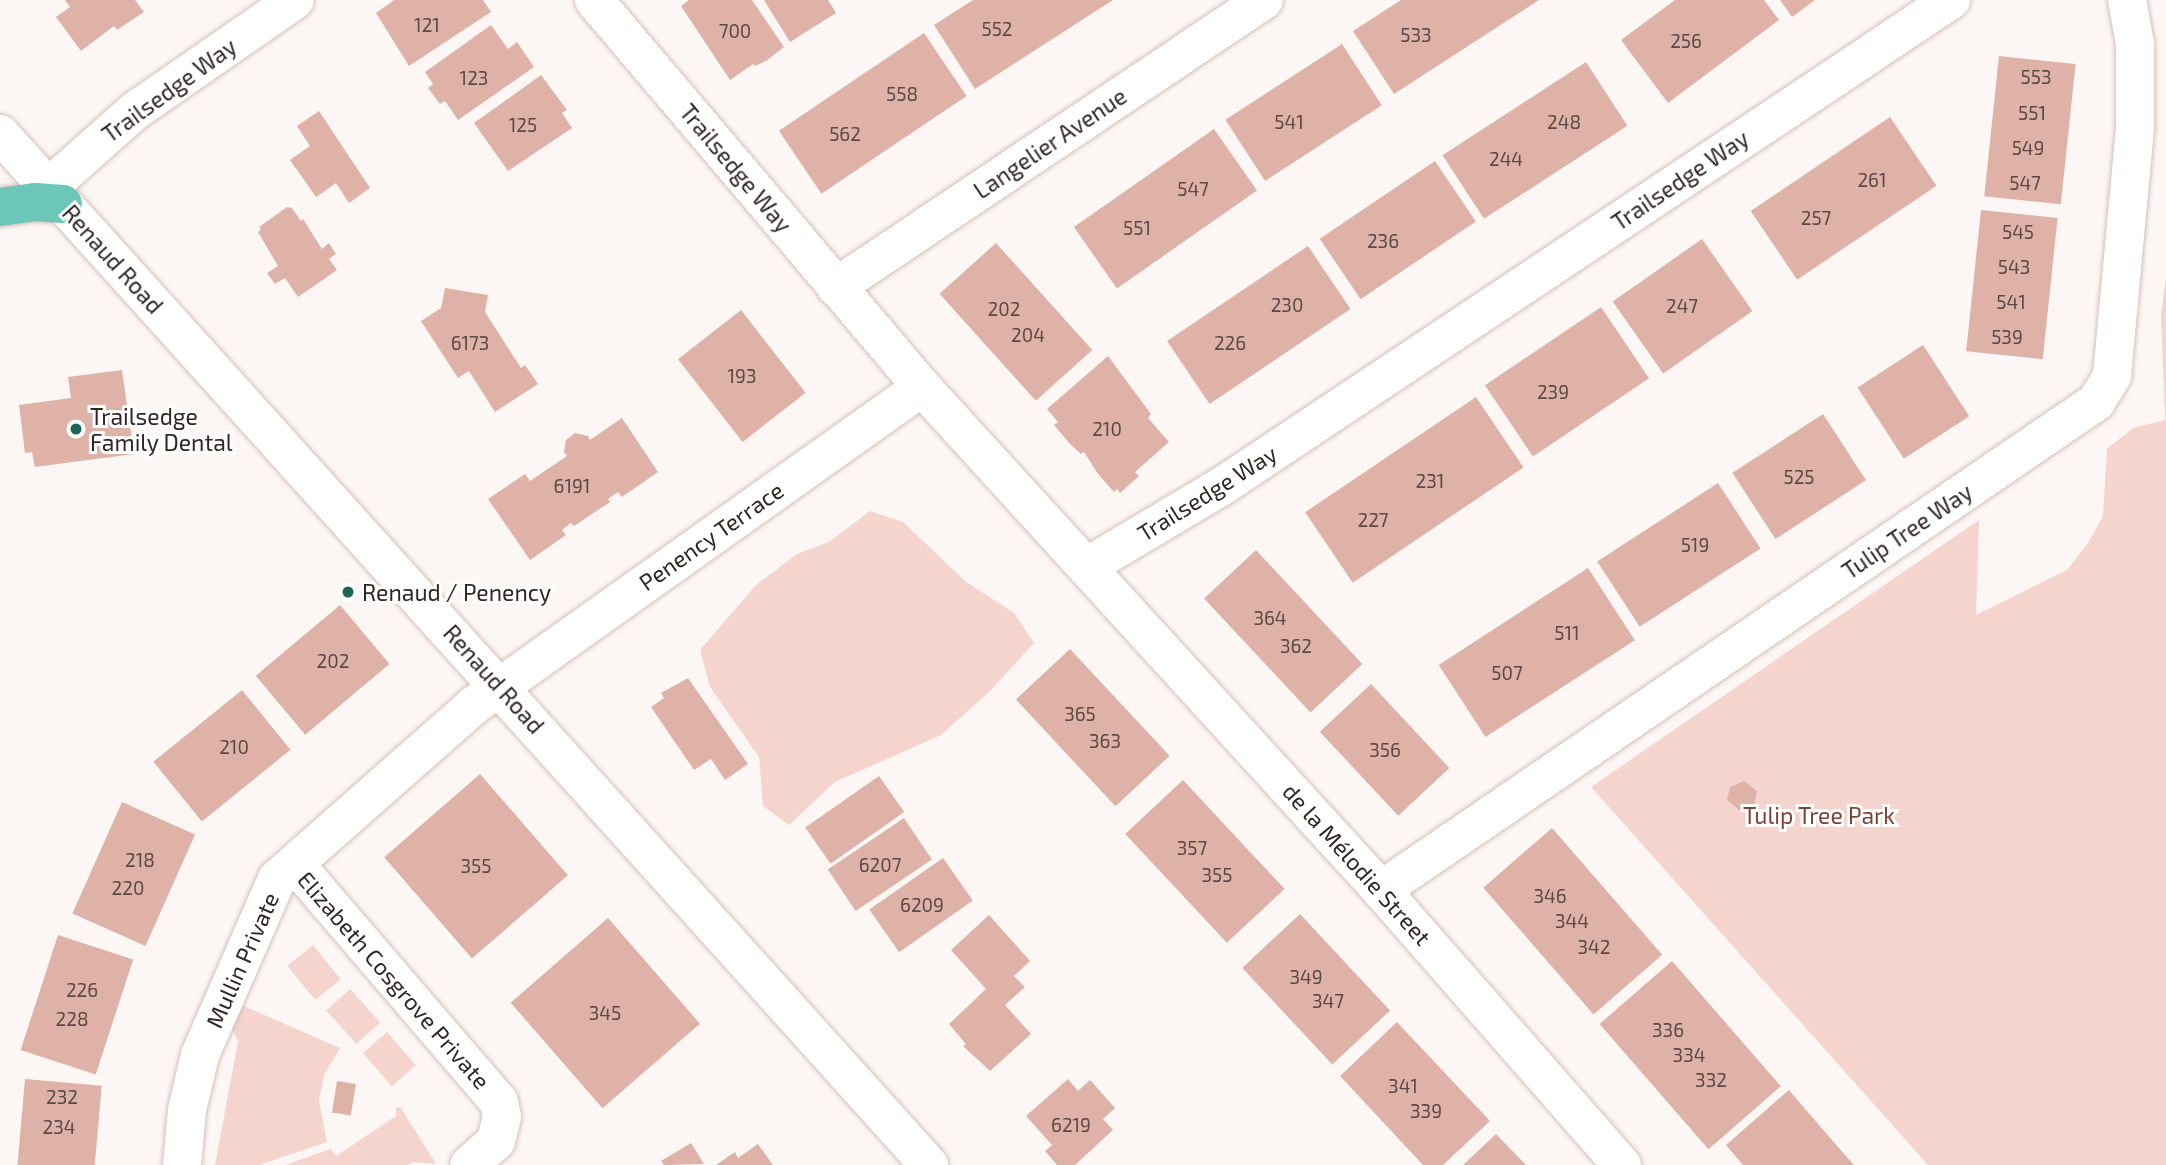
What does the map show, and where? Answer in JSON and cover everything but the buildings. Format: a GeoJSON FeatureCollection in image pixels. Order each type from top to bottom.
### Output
{"type":"FeatureCollection","features":[{"type":"Feature","properties":{"kind":"main road"},"geometry":{"type":"LineString","coordinates":[[0,207],[56,196]]}},
{"type":"Feature","properties":{"kind":"street","name":"Trailsedge Way"},"geometry":{"type":"LineString","coordinates":[[56,196],[136,110],[295,0]]}},
{"type":"Feature","properties":{"kind":"street","name":"Trailsedge Way"},"geometry":{"type":"LineString","coordinates":[[594,0],[922,387],[1088,566],[1224,485],[1951,0]]}},
{"type":"Feature","properties":{"kind":"street","name":"Langelier Avenue"},"geometry":{"type":"LineString","coordinates":[[836,287],[1264,0]]}},
{"type":"Feature","properties":{"kind":"street","name":"Tulip Tree Way"},"geometry":{"type":"LineString","coordinates":[[1381,890],[2096,402],[2112,376],[2135,128],[2135,44],[2127,0]]}},
{"type":"Feature","properties":{"kind":"street","name":"Renaud Road"},"geometry":{"type":"LineString","coordinates":[[0,134],[929,1165]]}},
{"type":"Feature","properties":{"kind":"street","name":"Penency Terrace"},"geometry":{"type":"LineString","coordinates":[[500,686],[922,387]]}},
{"type":"Feature","properties":{"kind":"street","name":"de la Mélodie Street"},"geometry":{"type":"LineString","coordinates":[[1088,566],[1381,890],[1622,1165]]}},
{"type":"Feature","properties":{"kind":"street","name":"Mullin Private"},"geometry":{"type":"LineString","coordinates":[[182,1165],[187,1110],[200,1055],[277,879],[473,706],[500,686]]}},
{"type":"Feature","properties":{"kind":"street","name":"Elizabeth Cosgrove Private"},"geometry":{"type":"LineString","coordinates":[[295,864],[499,1102],[502,1117],[496,1141],[469,1165]]}},
{"type":"Feature","properties":{"kind":"green space","name":"Tulip Tree Park"},"geometry":{"type":"Polygon","coordinates":[[[2166,278],[2166,1165],[1928,1165],[1591,787],[1979,520],[1976,615],[2067,570],[2088,543],[2103,516],[2107,449],[2133,428],[2165,420],[2161,314],[2166,278]]]}},
{"type":"Feature","properties":{"kind":"green space"},"geometry":{"type":"Polygon","coordinates":[[[870,511],[903,522],[965,581],[1014,613],[1034,643],[991,690],[941,735],[835,782],[789,825],[763,806],[759,757],[710,687],[700,650],[756,585],[797,554],[829,542],[870,511]]]}},
{"type":"Feature","properties":{"kind":"green space"},"geometry":{"type":"Polygon","coordinates":[[[313,945],[341,979],[315,1000],[287,966],[313,945]]]}},
{"type":"Feature","properties":{"kind":"green space"},"geometry":{"type":"Polygon","coordinates":[[[350,989],[380,1022],[356,1044],[326,1010],[350,989]]]}},
{"type":"Feature","properties":{"kind":"green space"},"geometry":{"type":"Polygon","coordinates":[[[239,1004],[340,1048],[324,1075],[319,1101],[327,1142],[259,1165],[215,1165],[238,1041],[229,1024],[239,1004]]]}},
{"type":"Feature","properties":{"kind":"green space"},"geometry":{"type":"Polygon","coordinates":[[[387,1032],[416,1065],[392,1086],[363,1053],[387,1032]]]}},
{"type":"Feature","properties":{"kind":"green space"},"geometry":{"type":"Polygon","coordinates":[[[396,1107],[401,1108],[436,1164],[413,1162],[408,1165],[285,1165],[331,1149],[336,1156],[396,1116],[396,1107]]]}},
{"type":"Feature","properties":{"kind":"place","name":"Trailsedge Family Dental"},"geometry":{"type":"Point","coordinates":[76,429]}},
{"type":"Feature","properties":{"kind":"place","name":"Renaud / Penency"},"geometry":{"type":"Point","coordinates":[348,592]}}]}
